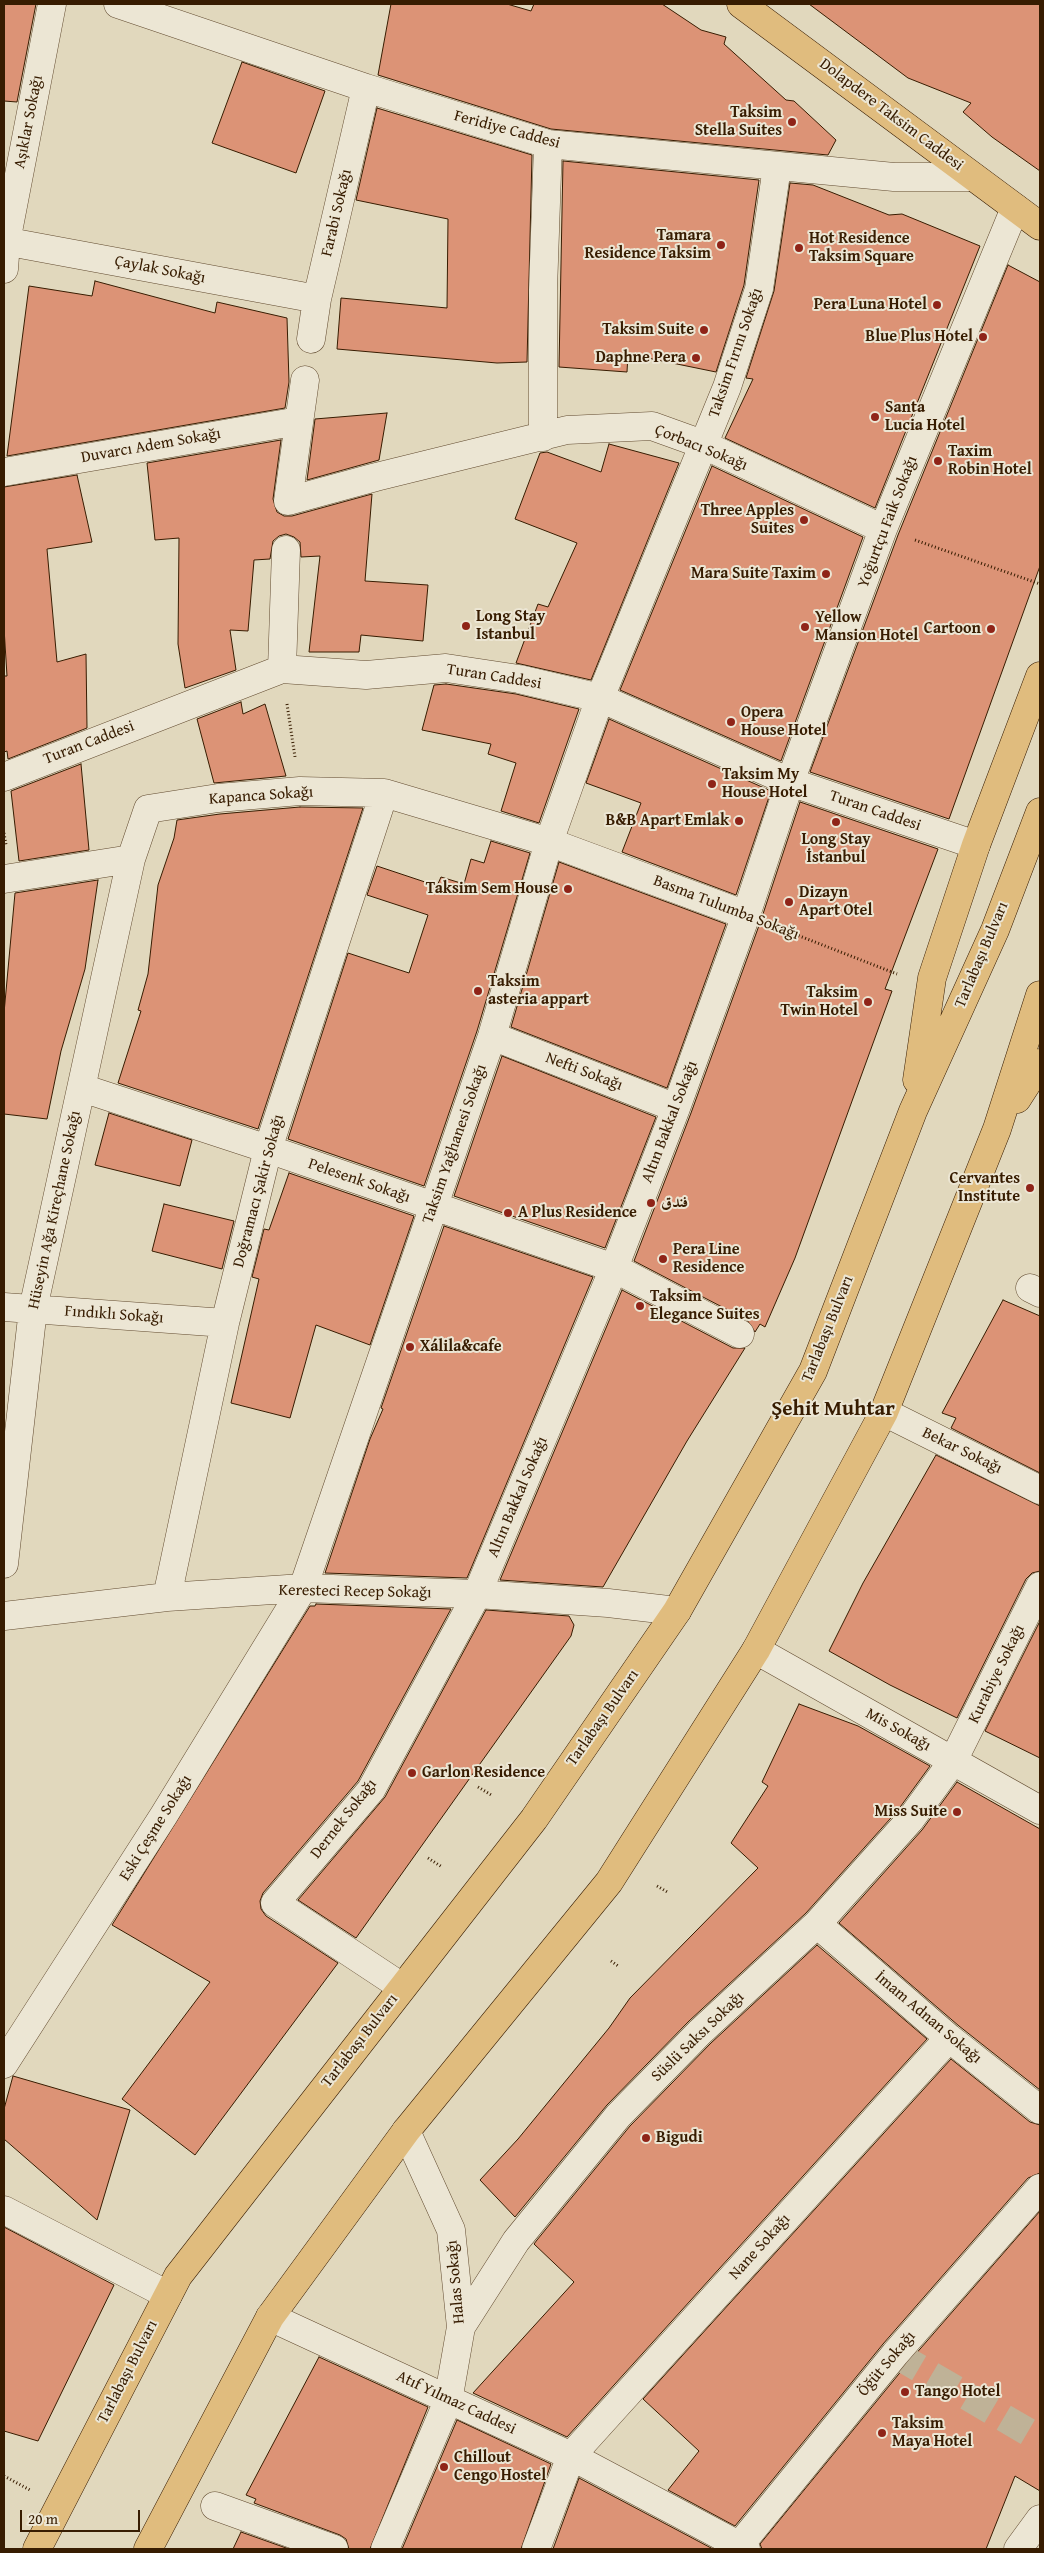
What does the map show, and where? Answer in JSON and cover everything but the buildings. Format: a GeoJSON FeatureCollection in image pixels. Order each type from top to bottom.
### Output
{"type":"FeatureCollection","features":[{"type":"Feature","properties":{"kind":"main road","name":"Dolapdere Taksim Caddesi"},"geometry":{"type":"LineString","coordinates":[[741,4],[1040,226]]}},
{"type":"Feature","properties":{"kind":"main road"},"geometry":{"type":"LineString","coordinates":[[913,1111],[932,978],[976,845],[1040,676]]}},
{"type":"Feature","properties":{"kind":"main road","name":"Tarlabaşı Bulvarı"},"geometry":{"type":"LineString","coordinates":[[37,2549],[178,2276],[534,1819],[678,1611],[813,1371],[913,1111],[995,930],[1040,812]]}},
{"type":"Feature","properties":{"kind":"main road"},"geometry":{"type":"LineString","coordinates":[[148,2549],[270,2317],[406,2131],[609,1882],[756,1650],[884,1412],[997,1129],[1040,995]]}},
{"type":"Feature","properties":{"kind":"main road"},"geometry":{"type":"LineString","coordinates":[[997,1129],[1040,1063]]}},
{"type":"Feature","properties":{"kind":"street","name":"Aşıklar Sokağı"},"geometry":{"type":"LineString","coordinates":[[4,270],[5,241],[52,4]]}},
{"type":"Feature","properties":{"kind":"street","name":"Feridiye Caddesi"},"geometry":{"type":"LineString","coordinates":[[118,4],[366,88],[548,144],[894,177],[973,177]]}},
{"type":"Feature","properties":{"kind":"street","name":"Farabi Sokağı"},"geometry":{"type":"LineString","coordinates":[[311,339],[317,299],[366,88]]}},
{"type":"Feature","properties":{"kind":"street"},"geometry":{"type":"LineString","coordinates":[[543,437],[543,290],[548,144]]}},
{"type":"Feature","properties":{"kind":"street","name":"Taksim Fırını Sokağı"},"geometry":{"type":"LineString","coordinates":[[600,698],[727,386],[759,288],[777,167]]}},
{"type":"Feature","properties":{"kind":"street","name":"Yoğurtçu Faik Sokağı"},"geometry":{"type":"LineString","coordinates":[[790,782],[884,529],[1015,208]]}},
{"type":"Feature","properties":{"kind":"street","name":"Çaylak Sokağı"},"geometry":{"type":"LineString","coordinates":[[5,241],[317,299]]}},
{"type":"Feature","properties":{"kind":"street"},"geometry":{"type":"LineString","coordinates":[[299,420],[305,380]]}},
{"type":"Feature","properties":{"kind":"street","name":"Çorbacı Sokağı"},"geometry":{"type":"LineString","coordinates":[[299,420],[288,501],[376,476],[568,430],[652,426],[702,444],[884,529]]}},
{"type":"Feature","properties":{"kind":"street","name":"Duvarcı Adem Sokağı"},"geometry":{"type":"LineString","coordinates":[[4,472],[299,420]]}},
{"type":"Feature","properties":{"kind":"street"},"geometry":{"type":"LineString","coordinates":[[282,669],[286,550]]}},
{"type":"Feature","properties":{"kind":"street","name":"Turan Caddesi"},"geometry":{"type":"LineString","coordinates":[[4,777],[282,669],[366,675],[446,668],[519,680],[600,698],[790,782],[976,845]]}},
{"type":"Feature","properties":{"kind":"street","name":"Taksim Yağhanesi Sokağı"},"geometry":{"type":"LineString","coordinates":[[303,1588],[492,1036],[550,842],[600,698]]}},
{"type":"Feature","properties":{"kind":"street","name":"Altın Bakkal Sokağı"},"geometry":{"type":"LineString","coordinates":[[477,1594],[614,1268],[676,1108],[746,915],[790,782]]}},
{"type":"Feature","properties":{"kind":"street","name":"Kapanca Sokağı"},"geometry":{"type":"LineString","coordinates":[[130,858],[148,809],[218,798],[300,791],[384,793],[550,842]]}},
{"type":"Feature","properties":{"kind":"street","name":"Doğramacı Şakir Sokağı"},"geometry":{"type":"LineString","coordinates":[[167,1597],[225,1323],[268,1148],[384,793]]}},
{"type":"Feature","properties":{"kind":"street","name":"Basma Tulumba Sokağı"},"geometry":{"type":"LineString","coordinates":[[550,842],[746,915]]}},
{"type":"Feature","properties":{"kind":"street"},"geometry":{"type":"LineString","coordinates":[[4,879],[130,858]]}},
{"type":"Feature","properties":{"kind":"street","name":"Hüseyin Ağa Kireçhane Sokağı"},"geometry":{"type":"LineString","coordinates":[[4,1564],[33,1309],[130,858]]}},
{"type":"Feature","properties":{"kind":"street","name":"Nefti Sokağı"},"geometry":{"type":"LineString","coordinates":[[492,1036],[676,1108]]}},
{"type":"Feature","properties":{"kind":"street","name":"Pelesenk Sokağı"},"geometry":{"type":"LineString","coordinates":[[82,1088],[268,1148],[614,1268],[740,1334]]}},
{"type":"Feature","properties":{"kind":"street","name":"Fındıklı Sokağı"},"geometry":{"type":"LineString","coordinates":[[4,1307],[225,1323]]}},
{"type":"Feature","properties":{"kind":"street","name":"Bekar Sokağı"},"geometry":{"type":"LineString","coordinates":[[884,1412],[1040,1490]]}},
{"type":"Feature","properties":{"kind":"street","name":"Kurabiye Sokağı"},"geometry":{"type":"LineString","coordinates":[[953,1762],[1040,1586]]}},
{"type":"Feature","properties":{"kind":"street","name":"Keresteci Recep Sokağı"},"geometry":{"type":"LineString","coordinates":[[4,1616],[167,1597],[303,1588],[477,1594],[608,1603],[678,1611]]}},
{"type":"Feature","properties":{"kind":"street","name":"Eski Çeşme Sokağı"},"geometry":{"type":"LineString","coordinates":[[4,2064],[164,1815],[303,1588]]}},
{"type":"Feature","properties":{"kind":"street","name":"Dernek Sokağı"},"geometry":{"type":"LineString","coordinates":[[402,1987],[275,1903],[371,1790],[477,1594]]}},
{"type":"Feature","properties":{"kind":"street","name":"Mis Sokağı"},"geometry":{"type":"LineString","coordinates":[[756,1650],[1040,1810]]}},
{"type":"Feature","properties":{"kind":"street","name":"Süslü Saksı Sokağı"},"geometry":{"type":"LineString","coordinates":[[461,2327],[516,2240],[618,2116],[700,2032],[817,1924],[910,1820],[953,1762]]}},
{"type":"Feature","properties":{"kind":"street","name":"İmam Adnan Sokağı"},"geometry":{"type":"LineString","coordinates":[[817,1924],[949,2038],[1040,2110]]}},
{"type":"Feature","properties":{"kind":"street","name":"Nane Sokağı"},"geometry":{"type":"LineString","coordinates":[[571,2456],[949,2038]]}},
{"type":"Feature","properties":{"kind":"street","name":"Halas Sokağı"},"geometry":{"type":"LineString","coordinates":[[385,2549],[448,2401],[461,2327],[451,2230],[406,2131]]}},
{"type":"Feature","properties":{"kind":"street","name":"Öğüt Sokağı"},"geometry":{"type":"LineString","coordinates":[[743,2548],[895,2354],[1040,2188]]}},
{"type":"Feature","properties":{"kind":"street"},"geometry":{"type":"LineString","coordinates":[[4,2210],[168,2295]]}},
{"type":"Feature","properties":{"kind":"street","name":"Atıf Yılmaz Caddesi"},"geometry":{"type":"LineString","coordinates":[[270,2317],[312,2334],[448,2401],[571,2456],[743,2548]]}},
{"type":"Feature","properties":{"kind":"street"},"geometry":{"type":"LineString","coordinates":[[536,2549],[571,2456]]}},
{"type":"Feature","properties":{"kind":"street"},"geometry":{"type":"LineString","coordinates":[[215,2506],[334,2549]]}},
{"type":"Feature","properties":{"kind":"street"},"geometry":{"type":"LineString","coordinates":[[1018,2549],[1040,2519]]}},
{"type":"Feature","properties":{"kind":"path"},"geometry":{"type":"LineString","coordinates":[[884,529],[1040,584]]}},
{"type":"Feature","properties":{"kind":"path","name":"Basma Tulumba Sokağı"},"geometry":{"type":"LineString","coordinates":[[746,915],[902,976]]}},
{"type":"Feature","properties":{"kind":"path"},"geometry":{"type":"LineString","coordinates":[[478,1787],[493,1796]]}},
{"type":"Feature","properties":{"kind":"path"},"geometry":{"type":"LineString","coordinates":[[428,1858],[442,1867]]}},
{"type":"Feature","properties":{"kind":"path"},"geometry":{"type":"LineString","coordinates":[[658,1886],[670,1893]]}},
{"type":"Feature","properties":{"kind":"path"},"geometry":{"type":"LineString","coordinates":[[611,1961],[618,1966]]}},
{"type":"Feature","properties":{"kind":"tunnel"},"geometry":{"type":"LineString","coordinates":[[895,2354],[1040,2439]]}},
{"type":"Feature","properties":{"kind":"place","name":"Taksim Stella Suites"},"geometry":{"type":"Point","coordinates":[792,122]}},
{"type":"Feature","properties":{"kind":"place","name":"Tamara Residence Taksim"},"geometry":{"type":"Point","coordinates":[721,245]}},
{"type":"Feature","properties":{"kind":"place","name":"Hot Residence Taksim Square"},"geometry":{"type":"Point","coordinates":[799,248]}},
{"type":"Feature","properties":{"kind":"place","name":"Pera Luna Hotel"},"geometry":{"type":"Point","coordinates":[937,305]}},
{"type":"Feature","properties":{"kind":"place","name":"Taksim Suite"},"geometry":{"type":"Point","coordinates":[704,330]}},
{"type":"Feature","properties":{"kind":"place","name":"Blue Plus Hotel"},"geometry":{"type":"Point","coordinates":[983,337]}},
{"type":"Feature","properties":{"kind":"place","name":"Daphne Pera"},"geometry":{"type":"Point","coordinates":[696,358]}},
{"type":"Feature","properties":{"kind":"place","name":"Santa Lucia Hotel"},"geometry":{"type":"Point","coordinates":[875,417]}},
{"type":"Feature","properties":{"kind":"place","name":"Taxim Robin Hotel"},"geometry":{"type":"Point","coordinates":[938,461]}},
{"type":"Feature","properties":{"kind":"place","name":"Three Apples Suites"},"geometry":{"type":"Point","coordinates":[804,520]}},
{"type":"Feature","properties":{"kind":"place","name":"Mara Suite Taxim"},"geometry":{"type":"Point","coordinates":[826,574]}},
{"type":"Feature","properties":{"kind":"place","name":"Long Stay Istanbul"},"geometry":{"type":"Point","coordinates":[466,626]}},
{"type":"Feature","properties":{"kind":"place","name":"Yellow Mansion Hotel"},"geometry":{"type":"Point","coordinates":[805,627]}},
{"type":"Feature","properties":{"kind":"place","name":"Cartoon"},"geometry":{"type":"Point","coordinates":[991,629]}},
{"type":"Feature","properties":{"kind":"place","name":"Opera House Hotel"},"geometry":{"type":"Point","coordinates":[731,722]}},
{"type":"Feature","properties":{"kind":"place","name":"Taksim My House Hotel"},"geometry":{"type":"Point","coordinates":[712,784]}},
{"type":"Feature","properties":{"kind":"place","name":"B&B Apart Emlak"},"geometry":{"type":"Point","coordinates":[739,821]}},
{"type":"Feature","properties":{"kind":"place","name":"Long Stay İstanbul"},"geometry":{"type":"Point","coordinates":[836,822]}},
{"type":"Feature","properties":{"kind":"place","name":"Taksim Sem House"},"geometry":{"type":"Point","coordinates":[568,889]}},
{"type":"Feature","properties":{"kind":"place","name":"Dizayn Apart Otel"},"geometry":{"type":"Point","coordinates":[789,902]}},
{"type":"Feature","properties":{"kind":"place","name":"Taksim asteria appart"},"geometry":{"type":"Point","coordinates":[478,991]}},
{"type":"Feature","properties":{"kind":"place","name":"Taksim Twin Hotel"},"geometry":{"type":"Point","coordinates":[868,1002]}},
{"type":"Feature","properties":{"kind":"place","name":"Cervantes Institute"},"geometry":{"type":"Point","coordinates":[1030,1188]}},
{"type":"Feature","properties":{"kind":"place","name":"فندق"},"geometry":{"type":"Point","coordinates":[651,1203]}},
{"type":"Feature","properties":{"kind":"place","name":"A Plus Residence"},"geometry":{"type":"Point","coordinates":[508,1213]}},
{"type":"Feature","properties":{"kind":"place","name":"Pera Line Residence"},"geometry":{"type":"Point","coordinates":[663,1259]}},
{"type":"Feature","properties":{"kind":"place","name":"Taksim Elegance Suites"},"geometry":{"type":"Point","coordinates":[640,1306]}},
{"type":"Feature","properties":{"kind":"place","name":"Xálila&cafe"},"geometry":{"type":"Point","coordinates":[410,1347]}},
{"type":"Feature","properties":{"kind":"place","name":"Garlon Residence"},"geometry":{"type":"Point","coordinates":[412,1773]}},
{"type":"Feature","properties":{"kind":"place","name":"Miss Suite"},"geometry":{"type":"Point","coordinates":[957,1812]}},
{"type":"Feature","properties":{"kind":"place","name":"Bigudi"},"geometry":{"type":"Point","coordinates":[646,2138]}},
{"type":"Feature","properties":{"kind":"place","name":"Tango Hotel"},"geometry":{"type":"Point","coordinates":[905,2392]}},
{"type":"Feature","properties":{"kind":"place","name":"Taksim Maya Hotel"},"geometry":{"type":"Point","coordinates":[882,2433]}},
{"type":"Feature","properties":{"kind":"place","name":"Chillout Cengo Hostel"},"geometry":{"type":"Point","coordinates":[444,2467]}},
{"type":"Feature","properties":{"kind":"district","name":"Şehit Muhtar"},"geometry":{"type":"Point","coordinates":[833,1410]}}]}
